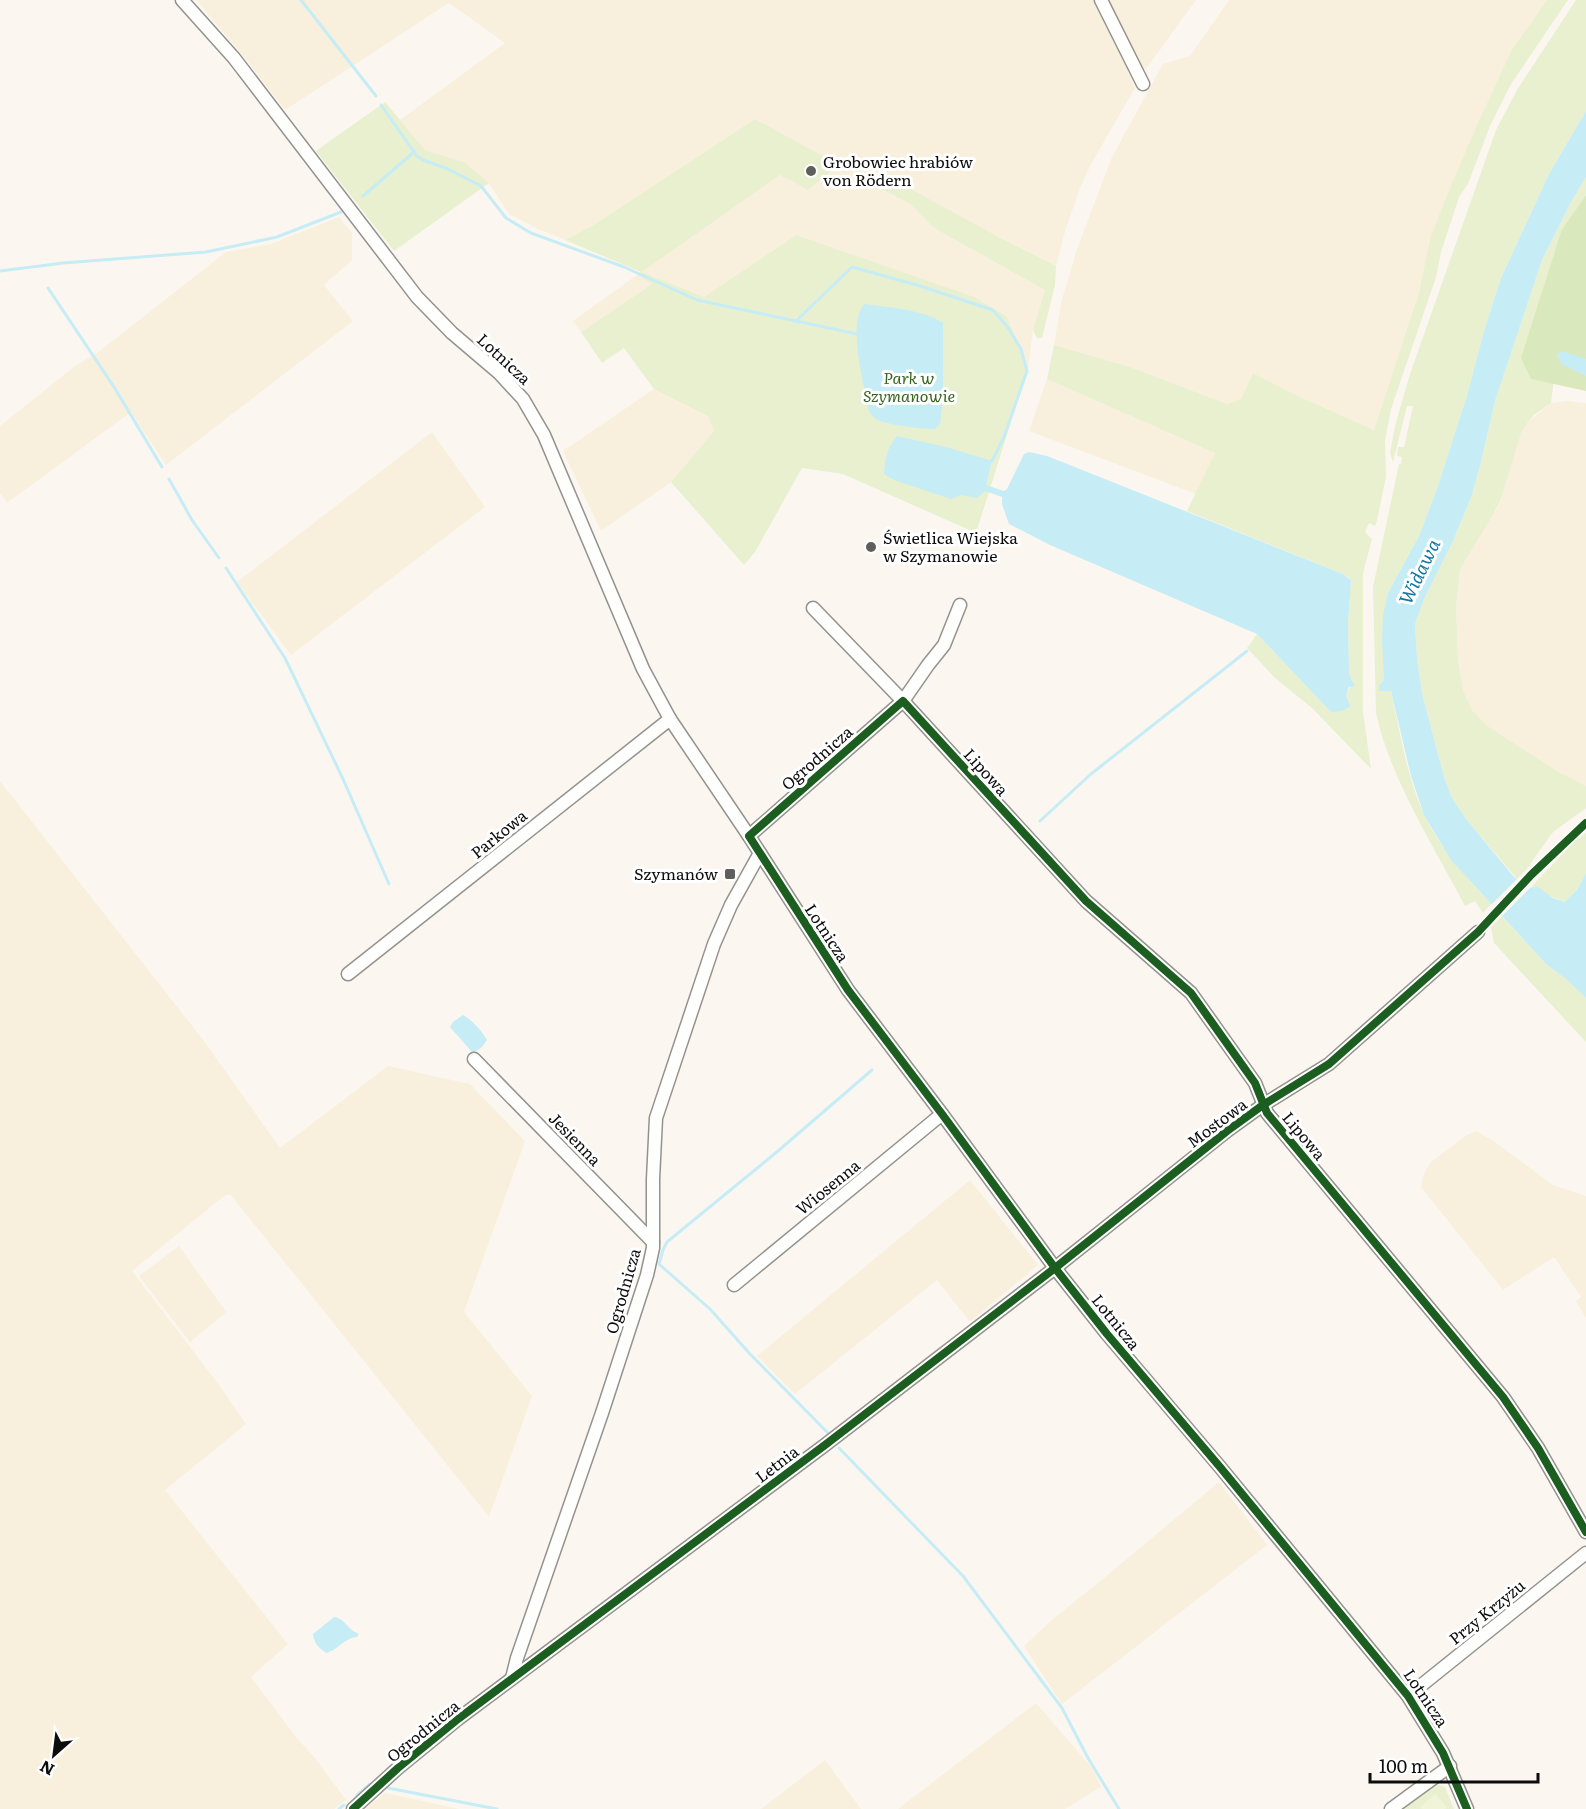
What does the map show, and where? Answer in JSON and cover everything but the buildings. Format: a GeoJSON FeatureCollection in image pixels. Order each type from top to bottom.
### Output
{"type":"FeatureCollection","features":[{"type":"Feature","properties":{"kind":"street","name":"Lotnicza"},"geometry":{"type":"LineString","coordinates":[[182,0],[234,57],[417,297],[452,333],[499,373],[523,399],[548,444],[643,669],[670,720],[754,844],[848,990],[1055,1268],[1107,1334],[1220,1467],[1408,1696],[1450,1766],[1467,1809]]}},
{"type":"Feature","properties":{"kind":"street"},"geometry":{"type":"LineString","coordinates":[[1101,0],[1143,84]]}},
{"type":"Feature","properties":{"kind":"street","name":"Ogrodnicza"},"geometry":{"type":"LineString","coordinates":[[353,1809],[398,1768],[512,1678],[644,1284],[653,1248],[656,1118],[714,944],[754,844],[903,700],[944,645],[960,605]]}},
{"type":"Feature","properties":{"kind":"street","name":"Lipowa"},"geometry":{"type":"LineString","coordinates":[[813,608],[903,700],[1086,901],[1191,993],[1255,1083],[1267,1113],[1503,1397],[1538,1448],[1586,1533]]}},
{"type":"Feature","properties":{"kind":"street","name":"Parkowa"},"geometry":{"type":"LineString","coordinates":[[348,974],[670,720]]}},
{"type":"Feature","properties":{"kind":"street","name":"Mostowa"},"geometry":{"type":"LineString","coordinates":[[1055,1268],[1227,1131],[1263,1105],[1329,1064],[1478,932]]}},
{"type":"Feature","properties":{"kind":"street","name":"Jesienna"},"geometry":{"type":"LineString","coordinates":[[474,1059],[653,1242]]}},
{"type":"Feature","properties":{"kind":"street","name":"Wiosenna"},"geometry":{"type":"LineString","coordinates":[[734,1285],[942,1114]]}},
{"type":"Feature","properties":{"kind":"street","name":"Letnia"},"geometry":{"type":"LineString","coordinates":[[512,1678],[598,1616],[1055,1268]]}},
{"type":"Feature","properties":{"kind":"street","name":"Przy Krzyżu"},"geometry":{"type":"LineString","coordinates":[[1408,1696],[1586,1553]]}},
{"type":"Feature","properties":{"kind":"street"},"geometry":{"type":"LineString","coordinates":[[1391,1809],[1450,1766]]}},
{"type":"Feature","properties":{"kind":"shaded area"},"geometry":{"type":"Polygon","coordinates":[[[196,0],[1094,0],[1115,40],[1135,88],[1090,166],[1080,188],[1056,266],[883,175],[880,188],[910,204],[934,228],[1045,290],[1033,330],[1028,368],[1007,317],[796,235],[704,297],[642,272],[780,175],[808,190],[839,166],[755,119],[592,226],[565,240],[509,214],[489,183],[464,162],[425,150],[400,120],[505,43],[449,3],[285,110],[196,0]]]}},
{"type":"Feature","properties":{"kind":"shaded area"},"geometry":{"type":"Polygon","coordinates":[[[1108,0],[1196,0],[1146,69],[1141,67],[1108,0]]]}},
{"type":"Feature","properties":{"kind":"shaded area"},"geometry":{"type":"Polygon","coordinates":[[[1229,0],[1547,0],[1512,49],[1446,197],[1430,240],[1419,292],[1374,430],[1253,373],[1241,399],[1227,404],[1130,367],[1054,345],[1061,303],[1077,249],[1112,157],[1163,64],[1190,56],[1229,0]]]}},
{"type":"Feature","properties":{"kind":"shaded area"},"geometry":{"type":"Polygon","coordinates":[[[339,217],[352,233],[352,260],[324,285],[353,321],[166,465],[131,412],[7,503],[0,493],[0,426],[226,252],[271,244],[339,217]]]}},
{"type":"Feature","properties":{"kind":"shaded area"},"geometry":{"type":"Polygon","coordinates":[[[637,275],[652,284],[581,332],[573,321],[637,275]]]}},
{"type":"Feature","properties":{"kind":"shaded area"},"geometry":{"type":"Polygon","coordinates":[[[1047,379],[1215,453],[1196,494],[1029,431],[1047,379]]]}},
{"type":"Feature","properties":{"kind":"shaded area"},"geometry":{"type":"Polygon","coordinates":[[[654,389],[708,416],[714,431],[671,482],[601,531],[563,451],[654,389]]]}},
{"type":"Feature","properties":{"kind":"shaded area"},"geometry":{"type":"Polygon","coordinates":[[[1567,401],[1586,403],[1586,786],[1557,771],[1486,726],[1472,710],[1463,690],[1458,659],[1456,607],[1460,569],[1501,500],[1521,433],[1528,422],[1551,403],[1567,401]]]}},
{"type":"Feature","properties":{"kind":"shaded area"},"geometry":{"type":"Polygon","coordinates":[[[432,432],[485,507],[291,655],[237,582],[432,432]]]}},
{"type":"Feature","properties":{"kind":"shaded area"},"geometry":{"type":"Polygon","coordinates":[[[0,781],[204,1041],[280,1148],[388,1066],[470,1084],[525,1141],[464,1312],[532,1396],[489,1517],[230,1194],[224,1196],[132,1271],[246,1424],[165,1490],[288,1644],[251,1677],[346,1800],[334,1809],[0,1809],[0,781]]]}},
{"type":"Feature","properties":{"kind":"shaded area"},"geometry":{"type":"Polygon","coordinates":[[[1476,1131],[1495,1142],[1553,1185],[1586,1196],[1586,1318],[1576,1301],[1581,1297],[1554,1257],[1503,1290],[1421,1187],[1424,1173],[1431,1162],[1467,1135],[1476,1131]]]}},
{"type":"Feature","properties":{"kind":"shaded area"},"geometry":{"type":"Polygon","coordinates":[[[970,1180],[1038,1265],[970,1322],[937,1280],[795,1394],[757,1356],[970,1180]]]}},
{"type":"Feature","properties":{"kind":"shaded area"},"geometry":{"type":"Polygon","coordinates":[[[179,1246],[226,1312],[190,1342],[139,1276],[179,1246]]]}},
{"type":"Feature","properties":{"kind":"shaded area"},"geometry":{"type":"Polygon","coordinates":[[[1219,1482],[1267,1545],[1062,1704],[1024,1646],[1053,1619],[1219,1482]]]}},
{"type":"Feature","properties":{"kind":"shaded area"},"geometry":{"type":"Polygon","coordinates":[[[1036,1703],[1092,1768],[1101,1787],[1065,1809],[898,1809],[1036,1703]]]}},
{"type":"Feature","properties":{"kind":"shaded area"},"geometry":{"type":"Polygon","coordinates":[[[825,1760],[861,1809],[761,1809],[825,1760]]]}},
{"type":"Feature","properties":{"kind":"shaded area"},"geometry":{"type":"Polygon","coordinates":[[[385,1793],[459,1809],[365,1809],[385,1793]]]}},
{"type":"Feature","properties":{"kind":"green space"},"geometry":{"type":"Polygon","coordinates":[[[1547,0],[1568,0],[1511,84],[1490,126],[1468,184],[1459,197],[1441,252],[1436,277],[1391,409],[1385,440],[1386,477],[1377,520],[1375,526],[1369,523],[1365,532],[1372,539],[1363,573],[1363,712],[1371,769],[1312,708],[1275,678],[1247,648],[1257,634],[1331,712],[1351,706],[1346,696],[1353,681],[1349,675],[1348,623],[1351,579],[1187,511],[1215,453],[1047,379],[1054,345],[1130,367],[1227,404],[1241,399],[1253,373],[1374,430],[1419,292],[1430,239],[1446,197],[1512,49],[1547,0]]]}},
{"type":"Feature","properties":{"kind":"green space"},"geometry":{"type":"Polygon","coordinates":[[[1576,0],[1586,0],[1586,111],[1549,174],[1501,278],[1437,489],[1419,536],[1388,593],[1384,680],[1379,685],[1379,691],[1391,691],[1409,771],[1425,816],[1446,852],[1491,904],[1483,913],[1475,901],[1465,906],[1414,812],[1391,762],[1376,713],[1373,587],[1399,464],[1401,464],[1402,457],[1397,456],[1398,447],[1404,447],[1413,406],[1407,406],[1393,462],[1390,453],[1395,426],[1410,374],[1496,130],[1517,90],[1576,0]]]}},
{"type":"Feature","properties":{"kind":"green space"},"geometry":{"type":"Polygon","coordinates":[[[385,102],[425,150],[464,162],[489,183],[394,251],[316,151],[385,102]]]}},
{"type":"Feature","properties":{"kind":"green space","name":"Park w Szymanowie"},"geometry":{"type":"Polygon","coordinates":[[[755,119],[839,165],[808,190],[780,175],[642,272],[704,297],[796,235],[974,297],[1007,317],[1028,368],[976,533],[843,474],[802,468],[755,552],[744,565],[671,482],[714,431],[708,416],[654,389],[624,348],[602,363],[581,332],[652,284],[637,275],[641,272],[565,240],[592,226],[755,119]]]}},
{"type":"Feature","properties":{"kind":"green space"},"geometry":{"type":"Polygon","coordinates":[[[883,174],[1056,266],[1055,285],[1042,338],[1037,338],[1033,330],[1045,290],[934,228],[910,204],[880,188],[883,174]]]}},
{"type":"Feature","properties":{"kind":"green space"},"geometry":{"type":"Polygon","coordinates":[[[1586,177],[1586,195],[1562,229],[1551,403],[1534,415],[1521,433],[1501,499],[1460,569],[1456,607],[1458,659],[1463,690],[1472,710],[1487,726],[1557,771],[1586,786],[1586,808],[1553,832],[1517,879],[1466,819],[1452,798],[1444,777],[1422,693],[1415,624],[1472,495],[1495,401],[1542,260],[1586,177]]]}},
{"type":"Feature","properties":{"kind":"green space"},"geometry":{"type":"Polygon","coordinates":[[[1586,195],[1586,391],[1531,379],[1521,358],[1562,229],[1586,195]]]}},
{"type":"Feature","properties":{"kind":"green space"},"geometry":{"type":"Polygon","coordinates":[[[1586,833],[1586,873],[1577,890],[1565,902],[1530,888],[1576,840],[1586,833]]]}},
{"type":"Feature","properties":{"kind":"green space"},"geometry":{"type":"Polygon","coordinates":[[[1502,916],[1546,964],[1586,998],[1586,1042],[1494,943],[1491,927],[1502,916]]]}},
{"type":"Feature","properties":{"kind":"green space"},"geometry":{"type":"Polygon","coordinates":[[[1436,1784],[1445,1787],[1454,1809],[1403,1809],[1436,1784]]]}},
{"type":"Feature","properties":{"kind":"green space"},"geometry":{"type":"Polygon","coordinates":[[[1435,1794],[1447,1807],[1445,1809],[1422,1809],[1420,1807],[1435,1794]]]}},
{"type":"Feature","properties":{"kind":"water","name":"Widawa"},"geometry":{"type":"Polygon","coordinates":[[[1586,111],[1586,177],[1542,260],[1495,401],[1472,495],[1415,624],[1422,693],[1444,777],[1452,798],[1466,819],[1514,877],[1530,888],[1538,887],[1553,898],[1565,902],[1577,890],[1586,873],[1586,998],[1546,964],[1451,860],[1424,815],[1411,776],[1391,691],[1379,691],[1379,685],[1384,680],[1383,616],[1388,593],[1419,536],[1437,489],[1501,278],[1549,174],[1586,111]]]}},
{"type":"Feature","properties":{"kind":"water"},"geometry":{"type":"Polygon","coordinates":[[[865,304],[916,312],[943,323],[943,399],[940,424],[935,429],[888,423],[876,419],[869,411],[857,339],[857,324],[865,304]]]}},
{"type":"Feature","properties":{"kind":"water"},"geometry":{"type":"Polygon","coordinates":[[[1562,351],[1586,359],[1586,376],[1561,364],[1557,355],[1562,351]]]}},
{"type":"Feature","properties":{"kind":"water"},"geometry":{"type":"Polygon","coordinates":[[[897,436],[946,447],[992,461],[986,485],[1004,491],[1024,454],[1029,452],[1047,456],[1343,574],[1351,580],[1348,623],[1349,674],[1355,686],[1349,687],[1346,696],[1351,706],[1342,711],[1331,712],[1257,634],[1050,545],[1009,524],[1002,497],[985,491],[977,498],[961,495],[951,499],[894,480],[884,474],[887,454],[897,436]]]}},
{"type":"Feature","properties":{"kind":"water"},"geometry":{"type":"Polygon","coordinates":[[[463,1015],[487,1040],[475,1052],[472,1052],[450,1027],[463,1015]]]}},
{"type":"Feature","properties":{"kind":"water"},"geometry":{"type":"Polygon","coordinates":[[[334,1617],[358,1635],[326,1653],[317,1645],[313,1634],[334,1617]]]}},
{"type":"Feature","properties":{"kind":"pier"},"geometry":{"type":"Polygon","coordinates":[[[1519,877],[1533,885],[1499,919],[1489,907],[1519,877]]]}},
{"type":"Feature","properties":{"kind":"waterway"},"geometry":{"type":"LineString","coordinates":[[301,0],[376,96]]}},
{"type":"Feature","properties":{"kind":"waterway"},"geometry":{"type":"LineString","coordinates":[[381,105],[417,156],[481,186],[506,218],[531,233],[624,267],[697,300],[857,334]]}},
{"type":"Feature","properties":{"kind":"waterway"},"geometry":{"type":"LineString","coordinates":[[363,196],[414,152]]}},
{"type":"Feature","properties":{"kind":"waterway"},"geometry":{"type":"LineString","coordinates":[[0,271],[63,263],[206,252],[277,237],[341,212]]}},
{"type":"Feature","properties":{"kind":"waterway"},"geometry":{"type":"LineString","coordinates":[[796,321],[852,267],[993,310],[1009,329],[1021,349],[1027,371],[1004,437],[992,461]]}},
{"type":"Feature","properties":{"kind":"waterway"},"geometry":{"type":"LineString","coordinates":[[48,288],[114,387],[162,467]]}},
{"type":"Feature","properties":{"kind":"waterway"},"geometry":{"type":"LineString","coordinates":[[169,479],[192,520],[219,558]]}},
{"type":"Feature","properties":{"kind":"waterway"},"geometry":{"type":"LineString","coordinates":[[226,568],[285,658],[343,779],[389,884]]}},
{"type":"Feature","properties":{"kind":"waterway"},"geometry":{"type":"LineString","coordinates":[[1040,821],[1091,774],[1247,651]]}},
{"type":"Feature","properties":{"kind":"waterway"},"geometry":{"type":"LineString","coordinates":[[828,1433],[750,1354],[710,1309],[659,1264],[667,1242],[872,1070]]}},
{"type":"Feature","properties":{"kind":"waterway"},"geometry":{"type":"LineString","coordinates":[[839,1448],[963,1576],[1062,1708],[1088,1758],[1119,1809]]}},
{"type":"Feature","properties":{"kind":"waterway"},"geometry":{"type":"LineString","coordinates":[[357,1795],[370,1784]]}},
{"type":"Feature","properties":{"kind":"waterway"},"geometry":{"type":"LineString","coordinates":[[388,1788],[497,1809]]}},
{"type":"Feature","properties":{"kind":"waterway"},"geometry":{"type":"LineString","coordinates":[[339,1809],[344,1805]]}},
{"type":"Feature","properties":{"kind":"cycle path"},"geometry":{"type":"LineString","coordinates":[[1467,1809],[1443,1753],[1408,1696],[1220,1467],[1107,1334],[1055,1268],[848,990],[749,836],[903,701],[1086,901],[1191,993],[1255,1083],[1267,1113],[1503,1397],[1538,1448],[1586,1532]]}},
{"type":"Feature","properties":{"kind":"cycle path"},"geometry":{"type":"LineString","coordinates":[[353,1809],[398,1768],[458,1719],[825,1445],[1055,1268],[1227,1131],[1263,1105],[1329,1064],[1478,932],[1531,875],[1586,823]]}},
{"type":"Feature","properties":{"kind":"place","name":"Grobowiec hrabiów von Rödern"},"geometry":{"type":"Point","coordinates":[811,171]}},
{"type":"Feature","properties":{"kind":"place","name":"Świetlica Wiejska w Szymanowie"},"geometry":{"type":"Point","coordinates":[871,547]}},
{"type":"Feature","properties":{"kind":"place","name":"Szymanów"},"geometry":{"type":"Point","coordinates":[730,874]}}]}
